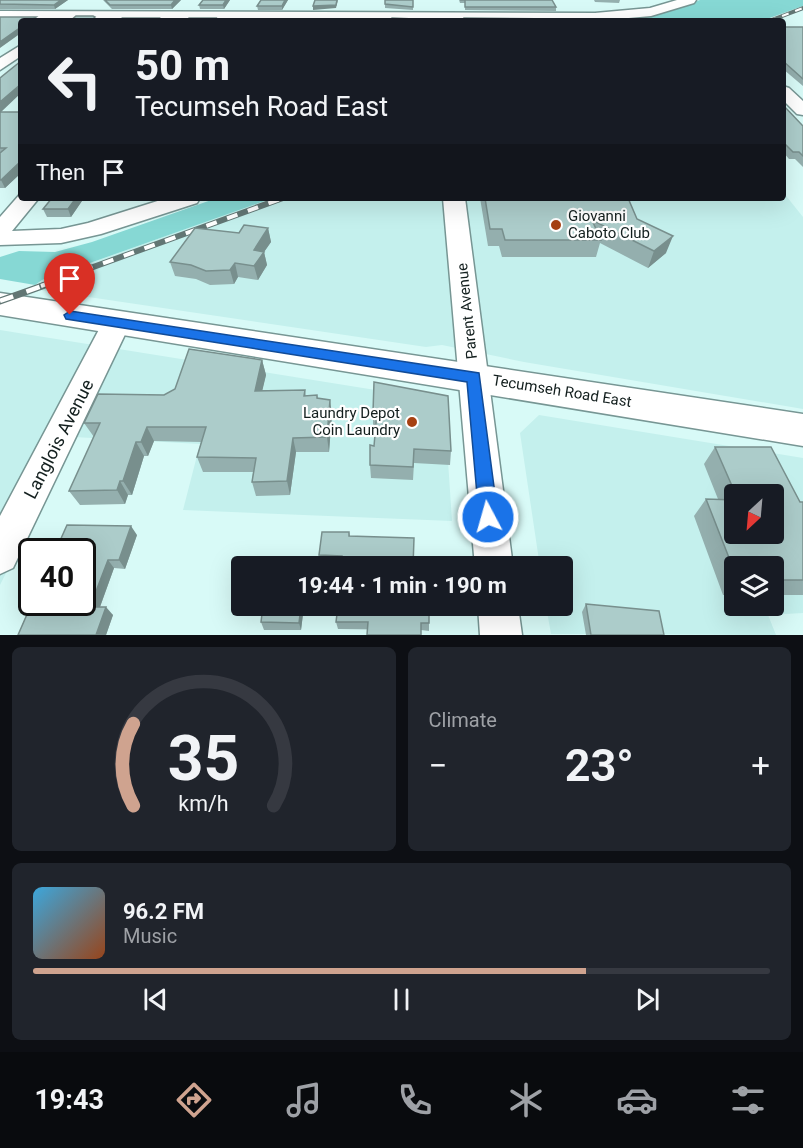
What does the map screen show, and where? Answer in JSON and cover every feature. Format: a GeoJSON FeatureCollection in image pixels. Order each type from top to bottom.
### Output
{"type":"FeatureCollection","features":[{"type":"Feature","properties":{"kind":"main road","name":"Tecumseh Road East"},"geometry":{"type":"LineString","coordinates":[[0,304],[803,430]]}},
{"type":"Feature","properties":{"kind":"street"},"geometry":{"type":"LineString","coordinates":[[60,18],[82,0]]}},
{"type":"Feature","properties":{"kind":"street"},"geometry":{"type":"LineString","coordinates":[[177,18],[192,0]]}},
{"type":"Feature","properties":{"kind":"street"},"geometry":{"type":"LineString","coordinates":[[0,15],[60,18],[293,18],[301,0]]}},
{"type":"Feature","properties":{"kind":"street"},"geometry":{"type":"LineString","coordinates":[[435,0],[437,18]]}},
{"type":"Feature","properties":{"kind":"street"},"geometry":{"type":"LineString","coordinates":[[473,18],[642,13],[690,0]]}},
{"type":"Feature","properties":{"kind":"street"},"geometry":{"type":"LineString","coordinates":[[0,65],[18,51]]}},
{"type":"Feature","properties":{"kind":"street"},"geometry":{"type":"LineString","coordinates":[[787,84],[803,110]]}},
{"type":"Feature","properties":{"kind":"street"},"geometry":{"type":"LineString","coordinates":[[0,231],[25,201]]}},
{"type":"Feature","properties":{"kind":"street"},"geometry":{"type":"LineString","coordinates":[[0,238],[61,236],[93,229],[180,201]]}},
{"type":"Feature","properties":{"kind":"street","name":"Parent Avenue"},"geometry":{"type":"LineString","coordinates":[[454,201],[493,556]]}},
{"type":"Feature","properties":{"kind":"street","name":"Langlois Avenue"},"geometry":{"type":"LineString","coordinates":[[0,555],[117,322]]}},
{"type":"Feature","properties":{"kind":"street"},"geometry":{"type":"LineString","coordinates":[[499,616],[501,635]]}},
{"type":"Feature","properties":{"kind":"shaded area"},"geometry":{"type":"Polygon","coordinates":[[[700,0],[803,0],[803,6],[769,18],[612,18],[674,8],[700,0]]]}},
{"type":"Feature","properties":{"kind":"shaded area"},"geometry":{"type":"Polygon","coordinates":[[[786,196],[803,217],[803,409],[524,362],[442,345],[426,347],[41,290],[0,308],[0,298],[35,285],[42,280],[265,201],[786,201],[786,196]]]}},
{"type":"Feature","properties":{"kind":"shaded area"},"geometry":{"type":"Polygon","coordinates":[[[208,201],[265,201],[42,280],[35,285],[0,279],[0,257],[19,251],[55,252],[92,242],[208,201]]]}},
{"type":"Feature","properties":{"kind":"shaded area"},"geometry":{"type":"Polygon","coordinates":[[[0,330],[444,401],[452,521],[183,510],[200,444],[74,437],[24,538],[18,538],[18,549],[0,585],[0,330]]]}},
{"type":"Feature","properties":{"kind":"shaded area"},"geometry":{"type":"Polygon","coordinates":[[[539,415],[803,458],[803,613],[784,614],[784,556],[724,556],[724,616],[768,616],[776,635],[551,634],[548,616],[573,616],[573,556],[538,556],[520,433],[539,415]]]}},
{"type":"Feature","properties":{"kind":"building"},"geometry":{"type":"Polygon","coordinates":[[[0,0],[61,0],[54,5],[0,4],[0,0]]]}},
{"type":"Feature","properties":{"kind":"building"},"geometry":{"type":"Polygon","coordinates":[[[105,0],[175,0],[171,5],[110,5],[105,0]]]}},
{"type":"Feature","properties":{"kind":"building"},"geometry":{"type":"Polygon","coordinates":[[[203,0],[226,0],[223,5],[199,5],[203,0]]]}},
{"type":"Feature","properties":{"kind":"building"},"geometry":{"type":"Polygon","coordinates":[[[261,0],[285,0],[282,6],[257,6],[261,0]]]}},
{"type":"Feature","properties":{"kind":"building"},"geometry":{"type":"Polygon","coordinates":[[[315,0],[337,0],[336,5],[313,6],[315,0]]]}},
{"type":"Feature","properties":{"kind":"building"},"geometry":{"type":"Polygon","coordinates":[[[385,0],[413,0],[413,7],[385,4],[385,0]]]}},
{"type":"Feature","properties":{"kind":"building"},"geometry":{"type":"Polygon","coordinates":[[[465,0],[552,0],[556,7],[465,7],[465,0]]]}},
{"type":"Feature","properties":{"kind":"building"},"geometry":{"type":"Polygon","coordinates":[[[76,16],[95,17],[94,18],[74,18],[76,16]]]}},
{"type":"Feature","properties":{"kind":"building"},"geometry":{"type":"Polygon","coordinates":[[[0,17],[36,17],[18,18],[18,29],[0,42],[0,17]]]}},
{"type":"Feature","properties":{"kind":"building"},"geometry":{"type":"Polygon","coordinates":[[[786,27],[803,27],[803,79],[786,64],[786,27]]]}},
{"type":"Feature","properties":{"kind":"building"},"geometry":{"type":"Polygon","coordinates":[[[18,63],[18,87],[0,102],[0,78],[18,63]]]}},
{"type":"Feature","properties":{"kind":"building"},"geometry":{"type":"Polygon","coordinates":[[[786,108],[803,126],[803,156],[799,152],[793,152],[786,145],[786,108]]]}},
{"type":"Feature","properties":{"kind":"building"},"geometry":{"type":"Polygon","coordinates":[[[0,112],[18,112],[18,164],[1,180],[0,153],[6,148],[0,148],[0,112]]]}},
{"type":"Feature","properties":{"kind":"building"},"geometry":{"type":"Polygon","coordinates":[[[50,201],[74,201],[68,209],[43,209],[50,201]]]}},
{"type":"Feature","properties":{"kind":"building","name":"Giovanni Caboto Club"},"geometry":{"type":"Polygon","coordinates":[[[485,201],[629,201],[637,219],[673,236],[654,251],[592,220],[601,240],[505,240],[502,229],[490,229],[485,201]]]}},
{"type":"Feature","properties":{"kind":"building"},"geometry":{"type":"Polygon","coordinates":[[[244,225],[268,228],[254,250],[264,252],[254,266],[235,263],[230,270],[206,271],[191,265],[170,262],[195,228],[239,233],[244,225]]]}},
{"type":"Feature","properties":{"kind":"building"},"geometry":{"type":"Polygon","coordinates":[[[189,349],[262,360],[255,391],[305,390],[304,396],[317,395],[317,398],[330,400],[327,437],[293,438],[287,481],[252,482],[256,458],[197,457],[206,427],[147,427],[141,442],[136,442],[123,481],[120,481],[117,490],[69,491],[100,423],[84,423],[98,394],[164,395],[175,389],[189,349]]]}},
{"type":"Feature","properties":{"kind":"building"},"geometry":{"type":"Polygon","coordinates":[[[374,382],[448,396],[451,451],[414,449],[413,467],[370,465],[370,445],[374,446],[377,412],[373,412],[374,382]]]}},
{"type":"Feature","properties":{"kind":"building"},"geometry":{"type":"Polygon","coordinates":[[[715,447],[771,447],[800,502],[803,502],[803,580],[784,580],[784,556],[728,556],[706,499],[724,500],[724,544],[784,544],[784,484],[731,484],[715,447]]]}},
{"type":"Feature","properties":{"kind":"building"},"geometry":{"type":"Polygon","coordinates":[[[67,525],[131,526],[119,560],[108,560],[96,591],[96,538],[61,538],[67,525]]]}},
{"type":"Feature","properties":{"kind":"building"},"geometry":{"type":"Polygon","coordinates":[[[322,532],[349,532],[349,536],[414,538],[413,556],[319,555],[322,532]]]}},
{"type":"Feature","properties":{"kind":"building"},"geometry":{"type":"Polygon","coordinates":[[[586,604],[659,611],[664,635],[591,635],[586,604]]]}},
{"type":"Feature","properties":{"kind":"building"},"geometry":{"type":"Polygon","coordinates":[[[96,607],[106,607],[96,635],[18,635],[26,616],[96,616],[96,607]]]}},
{"type":"Feature","properties":{"kind":"building"},"geometry":{"type":"Polygon","coordinates":[[[262,616],[300,616],[299,623],[261,622],[262,616]]]}},
{"type":"Feature","properties":{"kind":"building"},"geometry":{"type":"Polygon","coordinates":[[[337,616],[429,616],[429,623],[421,623],[421,635],[367,635],[368,622],[336,622],[337,616]]]}},
{"type":"Feature","properties":{"kind":"railway"},"geometry":{"type":"LineString","coordinates":[[777,18],[803,8]]}},
{"type":"Feature","properties":{"kind":"railway"},"geometry":{"type":"LineString","coordinates":[[41,286],[275,201]]}},
{"type":"Feature","properties":{"kind":"railway"},"geometry":{"type":"LineString","coordinates":[[0,301],[45,285]]}},
{"type":"Feature","properties":{"kind":"place","name":"Giovanni Caboto Club"},"geometry":{"type":"Point","coordinates":[556,225]}},
{"type":"Feature","properties":{"kind":"place","name":"Laundry Depot Coin Laundry"},"geometry":{"type":"Point","coordinates":[412,422]}},
{"type":"Feature","properties":{"kind":"route"},"geometry":{"type":"LineString","coordinates":[[70,315],[474,377],[488,517]]}}]}
